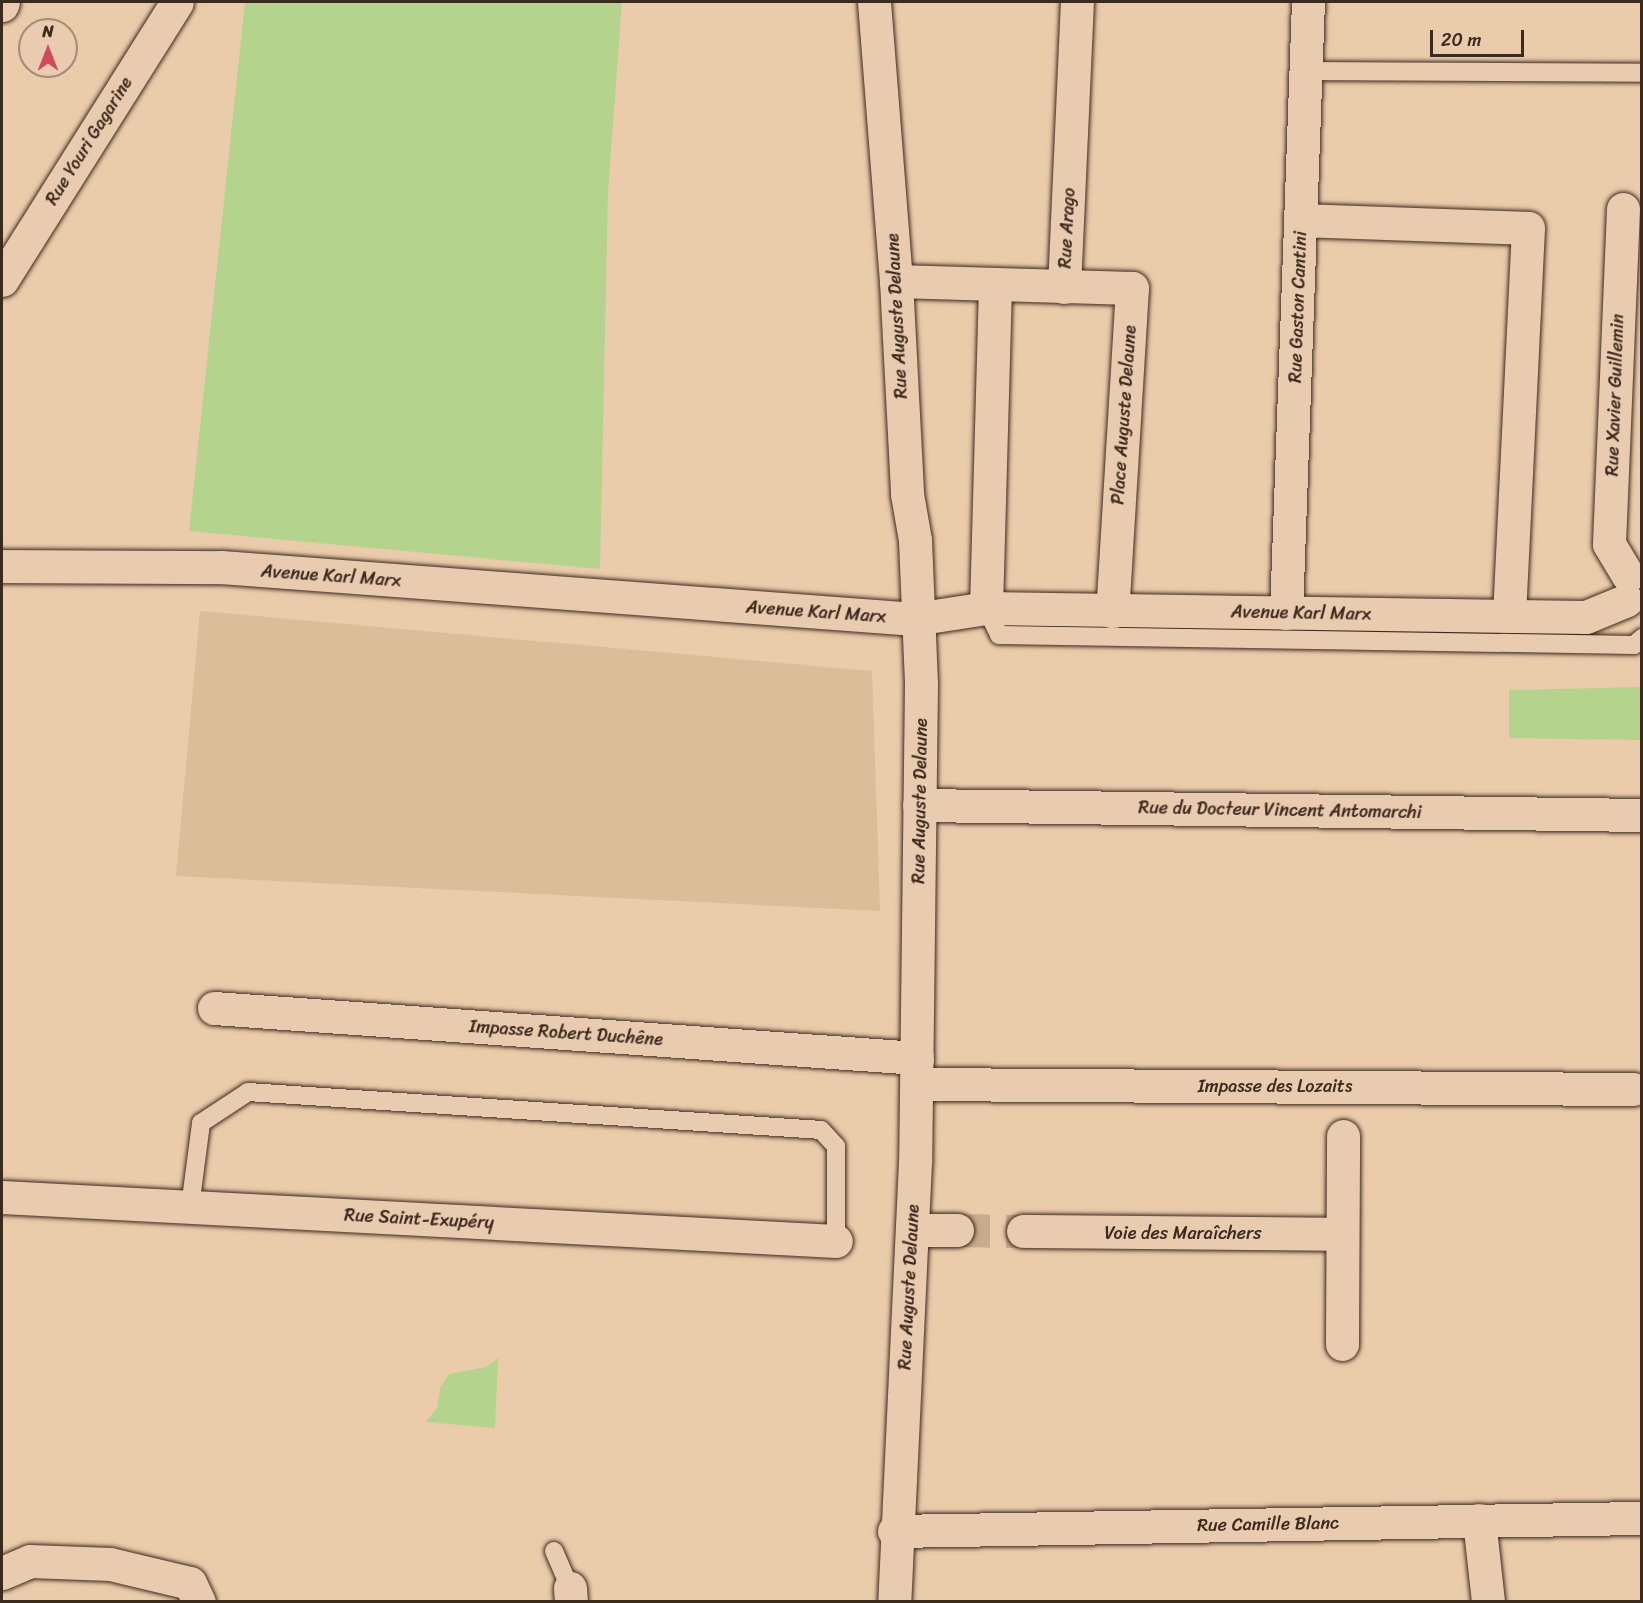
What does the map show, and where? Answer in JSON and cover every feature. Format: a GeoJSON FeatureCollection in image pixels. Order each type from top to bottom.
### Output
{"type":"FeatureCollection","features":[{"type":"Feature","properties":{"kind":"street","name":"Rue Youri Gagarine"},"geometry":{"type":"LineString","coordinates":[[2,280],[177,2]]}},
{"type":"Feature","properties":{"kind":"street","name":"Rue Auguste Delaune"},"geometry":{"type":"LineString","coordinates":[[874,2],[896,281],[907,494],[915,540],[915,619],[921,684],[913,1230],[894,1531],[894,1602]]}},
{"type":"Feature","properties":{"kind":"street","name":"Rue Arago"},"geometry":{"type":"LineString","coordinates":[[896,281],[1064,287],[1077,2]]}},
{"type":"Feature","properties":{"kind":"street","name":"Rue Gaston Cantini"},"geometry":{"type":"LineString","coordinates":[[1286,613],[1308,2]]}},
{"type":"Feature","properties":{"kind":"street","name":"Rue Xavier Guillemin"},"geometry":{"type":"LineString","coordinates":[[1623,209],[1609,544],[1634,588]]}},
{"type":"Feature","properties":{"kind":"street"},"geometry":{"type":"LineString","coordinates":[[1301,220],[1528,228],[1509,616]]}},
{"type":"Feature","properties":{"kind":"street"},"geometry":{"type":"LineString","coordinates":[[987,608],[995,285]]}},
{"type":"Feature","properties":{"kind":"street","name":"Place Auguste Delaune"},"geometry":{"type":"LineString","coordinates":[[1064,287],[1132,288],[1112,611]]}},
{"type":"Feature","properties":{"kind":"street","name":"Avenue Karl Marx"},"geometry":{"type":"LineString","coordinates":[[2,566],[221,567],[915,619],[987,608],[1587,617],[1634,588]]}},
{"type":"Feature","properties":{"kind":"street","name":"Rue du Docteur Vincent Antomarchi"},"geometry":{"type":"LineString","coordinates":[[920,804],[1641,815]]}},
{"type":"Feature","properties":{"kind":"street","name":"Impasse Robert Duchêne"},"geometry":{"type":"LineString","coordinates":[[214,1008],[917,1071]]}},
{"type":"Feature","properties":{"kind":"street","name":"Impasse des Lozaits"},"geometry":{"type":"LineString","coordinates":[[917,1071],[1633,1089]]}},
{"type":"Feature","properties":{"kind":"street"},"geometry":{"type":"LineString","coordinates":[[1342,1344],[1343,1136]]}},
{"type":"Feature","properties":{"kind":"street","name":"Rue Saint-Exupéry"},"geometry":{"type":"LineString","coordinates":[[2,1197],[836,1241]]}},
{"type":"Feature","properties":{"kind":"street"},"geometry":{"type":"LineString","coordinates":[[913,1230],[957,1230]]}},
{"type":"Feature","properties":{"kind":"street","name":"Voie des Maraîchers"},"geometry":{"type":"LineString","coordinates":[[1023,1231],[1342,1234]]}},
{"type":"Feature","properties":{"kind":"street","name":"Rue Camille Blanc"},"geometry":{"type":"LineString","coordinates":[[894,1531],[1641,1518]]}},
{"type":"Feature","properties":{"kind":"street"},"geometry":{"type":"LineString","coordinates":[[1479,1520],[1488,1602]]}},
{"type":"Feature","properties":{"kind":"street"},"geometry":{"type":"LineString","coordinates":[[2,1573],[30,1561],[110,1564],[194,1592]]}},
{"type":"Feature","properties":{"kind":"lane"},"geometry":{"type":"LineString","coordinates":[[1306,71],[1641,73]]}},
{"type":"Feature","properties":{"kind":"lane"},"geometry":{"type":"LineString","coordinates":[[987,608],[999,635],[1634,645],[1641,638]]}},
{"type":"Feature","properties":{"kind":"lane"},"geometry":{"type":"LineString","coordinates":[[189,1207],[201,1123],[248,1092],[821,1130],[836,1146],[836,1241]]}},
{"type":"Feature","properties":{"kind":"lane"},"geometry":{"type":"LineString","coordinates":[[554,1551],[571,1595]]}},
{"type":"Feature","properties":{"kind":"shaded area"},"geometry":{"type":"Polygon","coordinates":[[[200,611],[872,671],[880,911],[176,876],[200,611]]]}},
{"type":"Feature","properties":{"kind":"green space"},"geometry":{"type":"Polygon","coordinates":[[[245,2],[622,2],[608,192],[600,569],[189,531],[245,2]]]}},
{"type":"Feature","properties":{"kind":"green space"},"geometry":{"type":"Polygon","coordinates":[[[1641,687],[1641,740],[1509,738],[1509,690],[1641,687]]]}},
{"type":"Feature","properties":{"kind":"green space"},"geometry":{"type":"Polygon","coordinates":[[[498,1358],[495,1428],[426,1422],[437,1408],[440,1388],[449,1374],[486,1367],[498,1358]]]}},
{"type":"Feature","properties":{"kind":"tunnel"},"geometry":{"type":"LineString","coordinates":[[957,1230],[1023,1231]]}}]}
